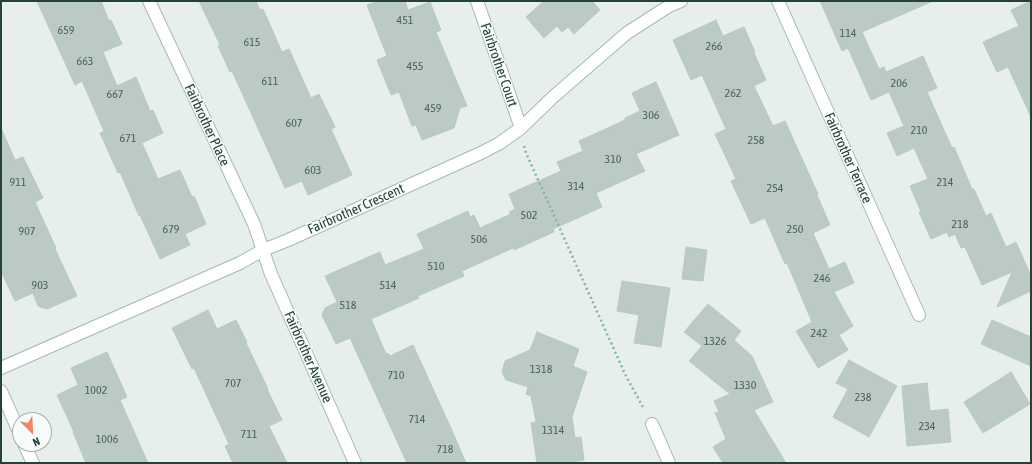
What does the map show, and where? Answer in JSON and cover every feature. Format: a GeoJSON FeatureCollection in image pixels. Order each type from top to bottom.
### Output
{"type":"FeatureCollection","features":[{"type":"Feature","properties":{"kind":"street","name":"Fairbrother Place"},"geometry":{"type":"LineString","coordinates":[[149,1],[254,224],[263,250]]}},
{"type":"Feature","properties":{"kind":"street","name":"Fairbrother Court"},"geometry":{"type":"LineString","coordinates":[[476,1],[521,128]]}},
{"type":"Feature","properties":{"kind":"street","name":"Fairbrother Crescent"},"geometry":{"type":"LineString","coordinates":[[1,368],[240,263],[263,250],[286,241],[500,143],[521,128],[553,97],[627,33],[669,6],[681,1]]}},
{"type":"Feature","properties":{"kind":"street","name":"Fairbrother Terrace"},"geometry":{"type":"LineString","coordinates":[[778,1],[919,315]]}},
{"type":"Feature","properties":{"kind":"street","name":"Fairbrother Avenue"},"geometry":{"type":"LineString","coordinates":[[263,250],[271,274],[355,463]]}},
{"type":"Feature","properties":{"kind":"street"},"geometry":{"type":"LineString","coordinates":[[1,391],[12,416]]}},
{"type":"Feature","properties":{"kind":"street"},"geometry":{"type":"LineString","coordinates":[[652,424],[669,463]]}},
{"type":"Feature","properties":{"kind":"street"},"geometry":{"type":"LineString","coordinates":[[28,452],[33,463]]}},
{"type":"Feature","properties":{"kind":"path"},"geometry":{"type":"LineString","coordinates":[[525,149],[627,378],[652,424]]}},
{"type":"Feature","properties":{"kind":"building"},"geometry":{"type":"Polygon","coordinates":[[[37,1],[101,1],[109,21],[111,20],[122,44],[103,52],[117,86],[136,77],[150,111],[153,110],[163,133],[142,143],[158,179],[180,170],[192,197],[194,196],[206,224],[185,234],[190,245],[160,259],[120,172],[118,173],[100,133],[104,131],[82,81],[75,85],[37,1]]]}},
{"type":"Feature","properties":{"kind":"building"},"geometry":{"type":"Polygon","coordinates":[[[199,1],[256,1],[260,10],[263,9],[282,52],[289,49],[311,98],[319,94],[335,127],[331,129],[352,175],[308,195],[302,181],[285,188],[232,71],[230,72],[218,46],[220,45],[199,1]]]}},
{"type":"Feature","properties":{"kind":"building"},"geometry":{"type":"Polygon","coordinates":[[[379,1],[405,1],[408,10],[430,2],[441,30],[436,32],[467,106],[460,108],[454,128],[422,140],[416,125],[412,126],[399,92],[391,95],[377,60],[387,56],[367,5],[379,1]]]}},
{"type":"Feature","properties":{"kind":"building"},"geometry":{"type":"Polygon","coordinates":[[[544,1],[592,1],[600,10],[574,34],[568,27],[562,32],[557,26],[544,38],[526,17],[544,1]]]}},
{"type":"Feature","properties":{"kind":"building"},"geometry":{"type":"Polygon","coordinates":[[[820,1],[933,1],[862,32],[879,69],[884,67],[886,72],[923,56],[937,88],[927,92],[952,148],[954,147],[972,189],[974,189],[986,216],[991,213],[1006,247],[1016,242],[1031,276],[1031,291],[997,307],[1012,272],[982,285],[965,247],[961,248],[955,234],[949,237],[947,232],[931,239],[919,212],[921,212],[910,186],[928,179],[914,148],[897,156],[887,133],[904,126],[889,92],[871,100],[848,48],[842,51],[820,1]]]}},
{"type":"Feature","properties":{"kind":"building"},"geometry":{"type":"Polygon","coordinates":[[[1031,1],[1031,117],[1008,67],[997,72],[983,42],[1019,26],[1011,10],[1031,1]]]}},
{"type":"Feature","properties":{"kind":"building"},"geometry":{"type":"Polygon","coordinates":[[[716,20],[723,36],[744,27],[766,80],[754,86],[773,126],[785,121],[818,194],[817,195],[830,225],[813,233],[829,269],[845,262],[854,283],[834,292],[853,326],[839,335],[848,350],[818,368],[796,331],[812,322],[787,263],[785,264],[765,218],[751,224],[731,181],[736,179],[715,134],[726,129],[702,75],[691,80],[673,40],[716,20]]]}},
{"type":"Feature","properties":{"kind":"building"},"geometry":{"type":"Polygon","coordinates":[[[656,82],[679,135],[636,154],[645,171],[596,193],[602,207],[553,229],[554,232],[514,250],[513,248],[462,271],[464,276],[371,319],[386,354],[388,353],[390,356],[413,345],[466,463],[407,463],[350,338],[336,344],[322,315],[325,308],[337,302],[325,276],[380,252],[385,265],[424,249],[417,234],[468,211],[470,217],[474,215],[480,228],[511,214],[509,212],[515,209],[509,194],[561,171],[557,162],[583,151],[579,141],[625,120],[625,118],[640,111],[632,93],[656,82]]]}},
{"type":"Feature","properties":{"kind":"building"},"geometry":{"type":"Polygon","coordinates":[[[1,128],[15,160],[23,157],[43,198],[35,202],[77,296],[47,309],[38,306],[33,293],[15,301],[1,271],[1,128]]]}},
{"type":"Feature","properties":{"kind":"building"},"geometry":{"type":"Polygon","coordinates":[[[686,247],[707,250],[703,281],[682,279],[686,247]]]}},
{"type":"Feature","properties":{"kind":"building"},"geometry":{"type":"Polygon","coordinates":[[[622,281],[670,288],[661,347],[634,343],[639,315],[617,311],[622,281]]]}},
{"type":"Feature","properties":{"kind":"building"},"geometry":{"type":"Polygon","coordinates":[[[708,304],[741,331],[734,340],[752,356],[773,402],[754,410],[786,463],[723,463],[713,447],[726,439],[715,413],[719,412],[714,401],[730,394],[689,361],[702,346],[684,332],[708,304]]]}},
{"type":"Feature","properties":{"kind":"building"},"geometry":{"type":"Polygon","coordinates":[[[208,310],[217,329],[236,320],[282,420],[269,426],[287,463],[233,463],[225,446],[229,444],[194,368],[192,369],[172,328],[208,310]]]}},
{"type":"Feature","properties":{"kind":"building"},"geometry":{"type":"Polygon","coordinates":[[[992,320],[1031,337],[1031,366],[981,344],[992,320]]]}},
{"type":"Feature","properties":{"kind":"building"},"geometry":{"type":"Polygon","coordinates":[[[537,332],[579,349],[573,366],[587,372],[572,417],[575,438],[581,437],[584,460],[566,463],[537,463],[531,423],[536,422],[531,396],[526,394],[528,387],[506,380],[502,372],[505,361],[530,350],[537,332]]]}},
{"type":"Feature","properties":{"kind":"building"},"geometry":{"type":"Polygon","coordinates":[[[107,352],[127,397],[120,400],[148,463],[86,463],[57,395],[78,385],[71,368],[107,352]]]}},
{"type":"Feature","properties":{"kind":"building"},"geometry":{"type":"Polygon","coordinates":[[[849,360],[897,386],[869,437],[833,417],[848,389],[836,383],[849,360]]]}},
{"type":"Feature","properties":{"kind":"building"},"geometry":{"type":"Polygon","coordinates":[[[1011,372],[1030,404],[983,433],[964,402],[1011,372]]]}},
{"type":"Feature","properties":{"kind":"building"},"geometry":{"type":"Polygon","coordinates":[[[927,383],[930,411],[948,409],[951,442],[907,446],[902,386],[927,383]]]}}]}
